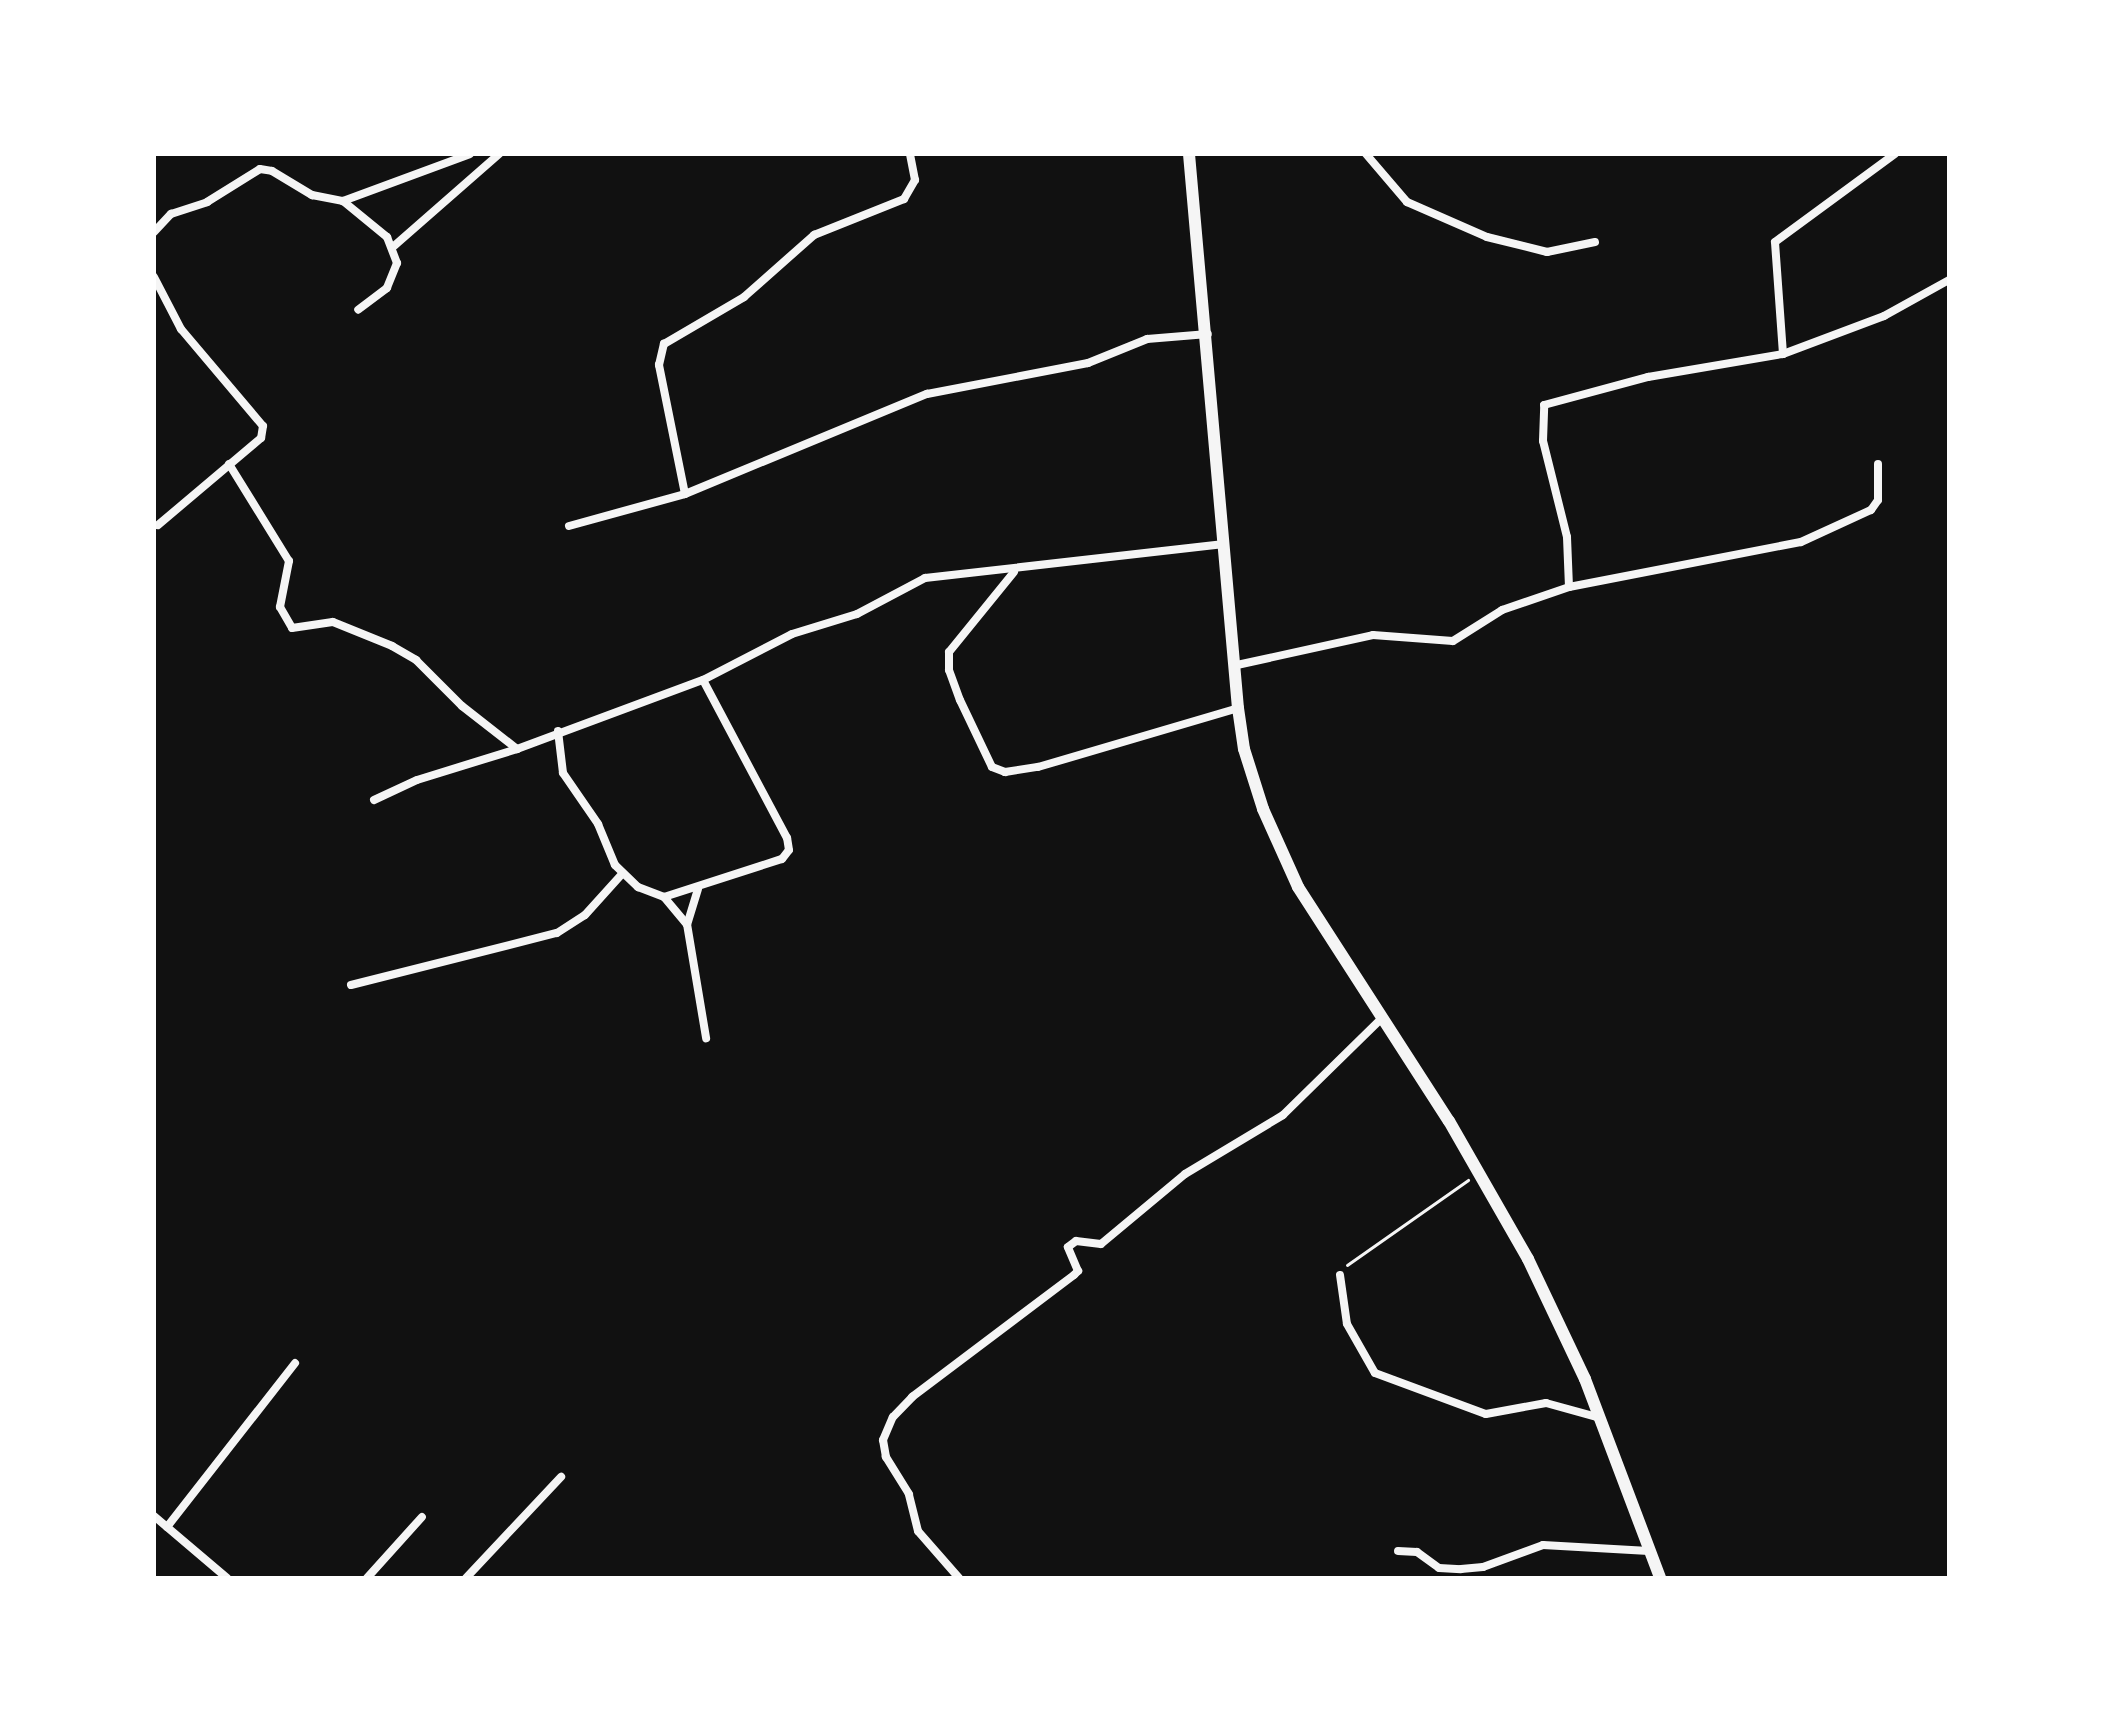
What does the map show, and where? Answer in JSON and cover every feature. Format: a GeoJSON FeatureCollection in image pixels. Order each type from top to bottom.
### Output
{"type":"FeatureCollection","features":[{"type":"Feature","properties":{"kind":"street"},"geometry":{"type":"LineString","coordinates":[[343,201],[470,154]]}},
{"type":"Feature","properties":{"kind":"street"},"geometry":{"type":"LineString","coordinates":[[394,246],[499,154]]}},
{"type":"Feature","properties":{"kind":"street"},"geometry":{"type":"LineString","coordinates":[[685,494],[659,365],[664,344],[744,297],[814,235],[904,199],[915,180],[910,154]]}},
{"type":"Feature","properties":{"kind":"street"},"geometry":{"type":"LineString","coordinates":[[1189,154],[1209,334],[1224,544],[1244,749],[1285,865],[1479,1172],[1528,1259],[1600,1418],[1660,1578]]}},
{"type":"Feature","properties":{"kind":"street"},"geometry":{"type":"LineString","coordinates":[[1366,154],[1407,202],[1487,237],[1547,252],[1595,242]]}},
{"type":"Feature","properties":{"kind":"street"},"geometry":{"type":"LineString","coordinates":[[1783,354],[1775,242],[1895,154]]}},
{"type":"Feature","properties":{"kind":"street"},"geometry":{"type":"LineString","coordinates":[[154,232],[171,214],[207,202],[260,169],[272,171],[312,195],[343,201],[394,246],[396,273],[387,288],[358,310]]}},
{"type":"Feature","properties":{"kind":"street"},"geometry":{"type":"LineString","coordinates":[[154,277],[181,329],[261,421],[261,438],[158,525]]}},
{"type":"Feature","properties":{"kind":"street"},"geometry":{"type":"LineString","coordinates":[[1569,587],[1567,537],[1543,441],[1544,405],[1648,377],[1783,354],[1884,316],[1949,280]]}},
{"type":"Feature","properties":{"kind":"street"},"geometry":{"type":"LineString","coordinates":[[569,526],[685,494],[927,394],[1088,363],[1147,339],[1209,334]]}},
{"type":"Feature","properties":{"kind":"street"},"geometry":{"type":"LineString","coordinates":[[229,464],[289,561],[280,607],[292,628],[333,622],[392,646],[416,660],[462,706],[517,749]]}},
{"type":"Feature","properties":{"kind":"street"},"geometry":{"type":"LineString","coordinates":[[1237,665],[1373,635],[1453,641],[1502,610],[1569,587],[1801,542],[1871,510],[1878,500],[1878,464]]}},
{"type":"Feature","properties":{"kind":"street"},"geometry":{"type":"LineString","coordinates":[[374,800],[417,780],[517,749],[558,731],[703,680],[792,634],[857,614],[925,578],[1014,572],[1224,544]]}},
{"type":"Feature","properties":{"kind":"street"},"geometry":{"type":"LineString","coordinates":[[1014,572],[949,652],[949,670],[960,700],[992,767],[1005,772],[1038,767],[1238,708]]}},
{"type":"Feature","properties":{"kind":"street"},"geometry":{"type":"LineString","coordinates":[[664,897],[698,889],[782,859],[789,850],[703,680]]}},
{"type":"Feature","properties":{"kind":"street"},"geometry":{"type":"LineString","coordinates":[[558,731],[563,773],[598,824],[622,874],[638,887],[664,897],[687,924]]}},
{"type":"Feature","properties":{"kind":"street"},"geometry":{"type":"LineString","coordinates":[[351,985],[557,933],[585,915],[622,874]]}},
{"type":"Feature","properties":{"kind":"street"},"geometry":{"type":"LineString","coordinates":[[698,889],[687,924],[706,1038]]}},
{"type":"Feature","properties":{"kind":"street"},"geometry":{"type":"LineString","coordinates":[[959,1578],[918,1531],[909,1494],[886,1457],[883,1440],[893,1417],[912,1397],[1074,1275],[1078,1271],[1068,1247],[1076,1241],[1101,1244],[1185,1174],[1283,1115],[1382,1018]]}},
{"type":"Feature","properties":{"kind":"street"},"geometry":{"type":"LineString","coordinates":[[1340,1275],[1347,1324],[1375,1373],[1486,1414],[1546,1403],[1600,1418]]}},
{"type":"Feature","properties":{"kind":"street"},"geometry":{"type":"LineString","coordinates":[[167,1527],[295,1363]]}},
{"type":"Feature","properties":{"kind":"street"},"geometry":{"type":"LineString","coordinates":[[466,1578],[561,1477]]}},
{"type":"Feature","properties":{"kind":"street"},"geometry":{"type":"LineString","coordinates":[[154,1516],[227,1578]]}},
{"type":"Feature","properties":{"kind":"street"},"geometry":{"type":"LineString","coordinates":[[367,1578],[422,1517]]}},
{"type":"Feature","properties":{"kind":"street"},"geometry":{"type":"LineString","coordinates":[[1398,1551],[1417,1552],[1439,1568],[1461,1569],[1483,1567],[1543,1545],[1649,1551]]}},
{"type":"Feature","properties":{"kind":"path"},"geometry":{"type":"LineString","coordinates":[[1340,1275],[1351,1258],[1479,1172]]}}]}
